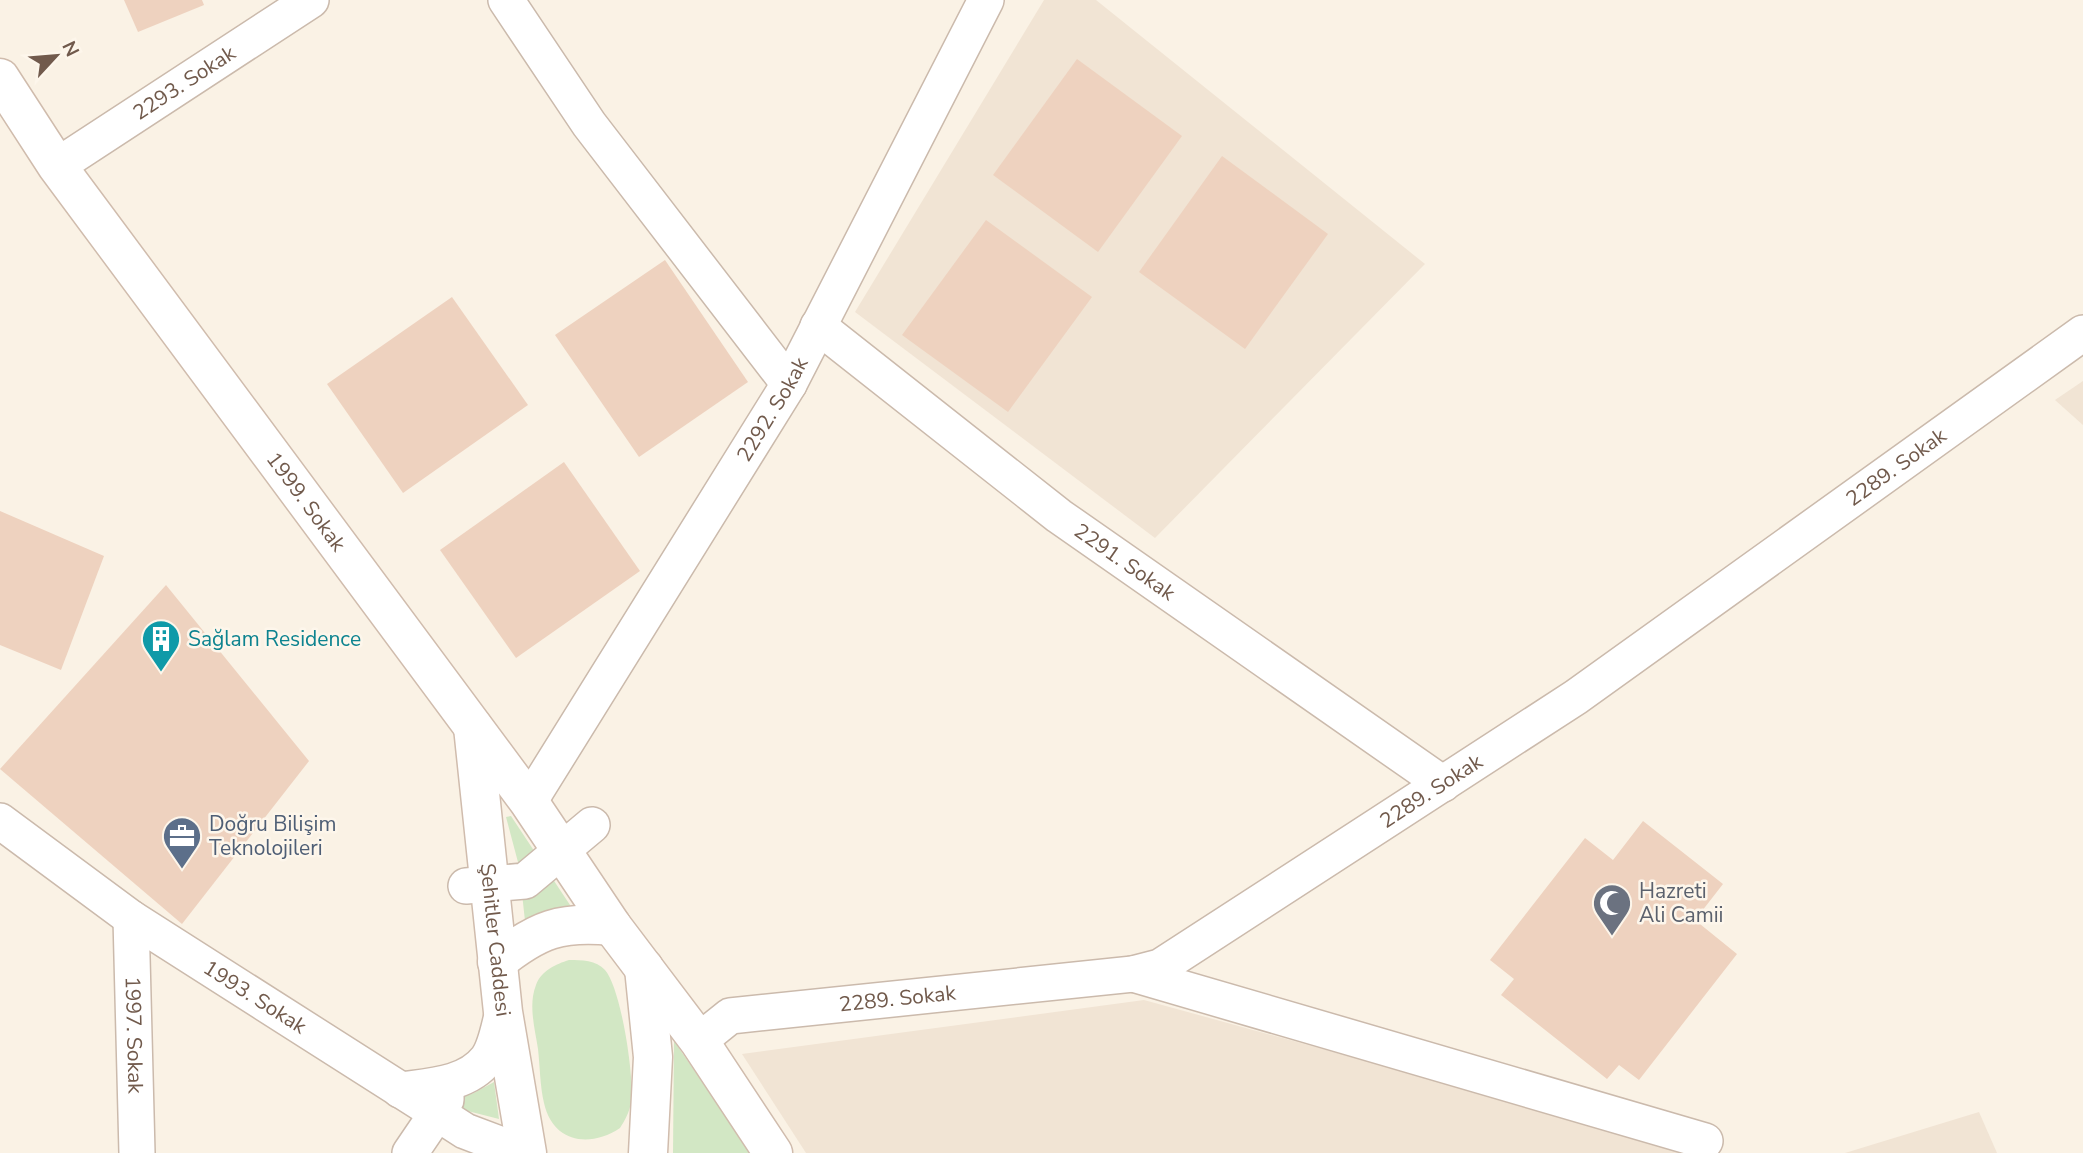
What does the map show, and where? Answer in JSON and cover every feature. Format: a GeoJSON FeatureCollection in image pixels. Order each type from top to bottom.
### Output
{"type":"FeatureCollection","features":[{"type":"Feature","properties":{"kind":"street","name":"2293. Sokak"},"geometry":{"type":"LineString","coordinates":[[57,166],[311,0]]}},
{"type":"Feature","properties":{"kind":"street"},"geometry":{"type":"LineString","coordinates":[[506,0],[589,124],[789,384]]}},
{"type":"Feature","properties":{"kind":"street","name":"2292. Sokak"},"geometry":{"type":"LineString","coordinates":[[529,802],[789,384],[986,0]]}},
{"type":"Feature","properties":{"kind":"street","name":"1999. Sokak"},"geometry":{"type":"LineString","coordinates":[[0,78],[57,166],[473,725],[529,802],[612,926]]}},
{"type":"Feature","properties":{"kind":"street","name":"2291. Sokak"},"geometry":{"type":"LineString","coordinates":[[818,326],[1059,516],[1443,784]]}},
{"type":"Feature","properties":{"kind":"street","name":"2289. Sokak"},"geometry":{"type":"LineString","coordinates":[[699,1041],[730,1016],[1133,974],[1160,967],[1576,697],[2083,333]]}},
{"type":"Feature","properties":{"kind":"street","name":"Şehitler Caddesi"},"geometry":{"type":"LineString","coordinates":[[473,725],[478,885],[497,962],[525,1153]]}},
{"type":"Feature","properties":{"kind":"street","name":"1993. Sokak"},"geometry":{"type":"LineString","coordinates":[[0,821],[131,918],[400,1090],[439,1095]]}},
{"type":"Feature","properties":{"kind":"street"},"geometry":{"type":"LineString","coordinates":[[478,885],[525,881],[592,825]]}},
{"type":"Feature","properties":{"kind":"street","name":"1997. Sokak"},"geometry":{"type":"LineString","coordinates":[[131,918],[137,1153]]}},
{"type":"Feature","properties":{"kind":"street"},"geometry":{"type":"LineString","coordinates":[[497,962],[522,942],[551,928],[578,923],[612,926],[699,1041],[773,1153]]}},
{"type":"Feature","properties":{"kind":"street"},"geometry":{"type":"LineString","coordinates":[[643,968],[653,1057],[648,1153]]}},
{"type":"Feature","properties":{"kind":"street"},"geometry":{"type":"LineString","coordinates":[[1133,974],[1705,1141]]}},
{"type":"Feature","properties":{"kind":"street"},"geometry":{"type":"LineString","coordinates":[[410,1153],[439,1095],[487,1058],[503,1012]]}},
{"type":"Feature","properties":{"kind":"street"},"geometry":{"type":"LineString","coordinates":[[439,1095],[454,1153]]}},
{"type":"Feature","properties":{"kind":"street"},"geometry":{"type":"LineString","coordinates":[[439,1095],[465,1131],[525,1153]]}},
{"type":"Feature","properties":{"kind":"shaded area"},"geometry":{"type":"Polygon","coordinates":[[[1044,0],[1096,0],[1425,264],[1155,538],[855,312],[1044,0]]]}},
{"type":"Feature","properties":{"kind":"shaded area"},"geometry":{"type":"Polygon","coordinates":[[[2083,381],[2083,425],[2055,400],[2083,381]]]}},
{"type":"Feature","properties":{"kind":"shaded area"},"geometry":{"type":"Polygon","coordinates":[[[1144,1000],[1701,1153],[806,1153],[742,1054],[1144,1000]]]}},
{"type":"Feature","properties":{"kind":"shaded area"},"geometry":{"type":"Polygon","coordinates":[[[1979,1112],[1997,1153],[1845,1153],[1979,1112]]]}},
{"type":"Feature","properties":{"kind":"green space"},"geometry":{"type":"Polygon","coordinates":[[[511,816],[572,908],[525,921],[519,866],[506,817],[511,816]]]}},
{"type":"Feature","properties":{"kind":"green space"},"geometry":{"type":"Polygon","coordinates":[[[569,960],[593,962],[605,970],[616,995],[629,1055],[632,1091],[628,1113],[620,1128],[597,1138],[574,1138],[564,1134],[555,1127],[543,1097],[533,1017],[534,993],[538,980],[545,972],[569,960]]]}},
{"type":"Feature","properties":{"kind":"green space"},"geometry":{"type":"Polygon","coordinates":[[[674,1041],[751,1153],[673,1153],[674,1041]]]}},
{"type":"Feature","properties":{"kind":"green space"},"geometry":{"type":"Polygon","coordinates":[[[494,1082],[499,1119],[452,1107],[455,1097],[472,1094],[494,1082]]]}},
{"type":"Feature","properties":{"kind":"building"},"geometry":{"type":"Polygon","coordinates":[[[124,0],[202,0],[204,5],[138,32],[124,0]]]}},
{"type":"Feature","properties":{"kind":"building"},"geometry":{"type":"Polygon","coordinates":[[[1077,59],[1182,136],[1098,252],[993,175],[1077,59]]]}},
{"type":"Feature","properties":{"kind":"building"},"geometry":{"type":"Polygon","coordinates":[[[1222,156],[1328,234],[1245,349],[1139,272],[1222,156]]]}},
{"type":"Feature","properties":{"kind":"building"},"geometry":{"type":"Polygon","coordinates":[[[986,220],[1092,297],[1008,412],[902,335],[986,220]]]}},
{"type":"Feature","properties":{"kind":"building"},"geometry":{"type":"Polygon","coordinates":[[[665,260],[748,382],[639,457],[555,335],[665,260]]]}},
{"type":"Feature","properties":{"kind":"building"},"geometry":{"type":"Polygon","coordinates":[[[452,297],[528,405],[403,493],[327,384],[452,297]]]}},
{"type":"Feature","properties":{"kind":"building"},"geometry":{"type":"Polygon","coordinates":[[[564,462],[640,571],[516,658],[440,550],[564,462]]]}},
{"type":"Feature","properties":{"kind":"building"},"geometry":{"type":"Polygon","coordinates":[[[0,511],[104,556],[61,670],[0,645],[0,511]]]}},
{"type":"Feature","properties":{"kind":"building","name":"Sağlam Residence"},"geometry":{"type":"Polygon","coordinates":[[[166,585],[309,761],[182,924],[0,769],[166,585]]]}},
{"type":"Feature","properties":{"kind":"building","name":"Hazreti Ali Camii"},"geometry":{"type":"Polygon","coordinates":[[[1643,821],[1723,884],[1695,920],[1737,954],[1639,1080],[1619,1065],[1607,1079],[1501,995],[1514,979],[1490,960],[1585,838],[1613,860],[1643,821]]]}},
{"type":"Feature","properties":{"kind":"place","name":"Sağlam Residence"},"geometry":{"type":"Point","coordinates":[161,673]}},
{"type":"Feature","properties":{"kind":"place","name":"Doğru Bilişim Teknolojileri"},"geometry":{"type":"Point","coordinates":[182,870]}},
{"type":"Feature","properties":{"kind":"place","name":"Hazreti Ali Camii"},"geometry":{"type":"Point","coordinates":[1612,937]}}]}
